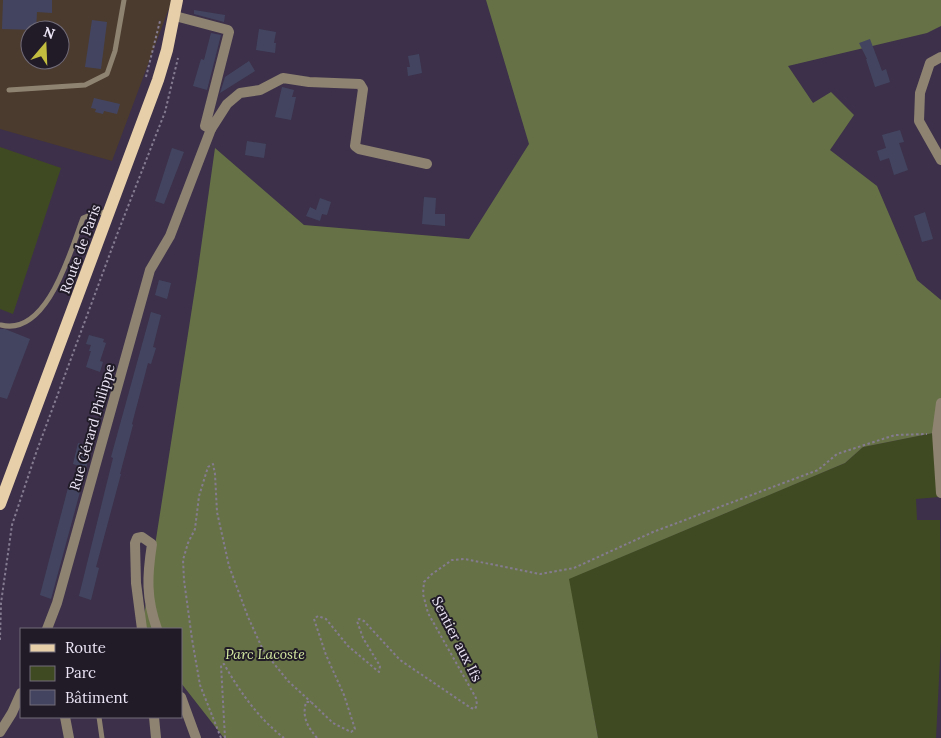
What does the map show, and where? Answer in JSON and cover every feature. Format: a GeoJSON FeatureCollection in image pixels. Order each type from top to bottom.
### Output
{"type":"FeatureCollection","features":[{"type":"Feature","properties":{"kind":"main road","name":"Route de Paris"},"geometry":{"type":"LineString","coordinates":[[0,504],[158,80],[167,50],[177,0]]}},
{"type":"Feature","properties":{"kind":"street"},"geometry":{"type":"LineString","coordinates":[[175,16],[228,30],[229,32],[205,126],[211,129],[227,104],[240,93],[260,90],[283,78],[309,82],[360,84],[363,89],[355,146],[359,149],[427,164]]}},
{"type":"Feature","properties":{"kind":"street"},"geometry":{"type":"LineString","coordinates":[[941,57],[930,63],[920,93],[919,121],[941,160]]}},
{"type":"Feature","properties":{"kind":"street","name":"Rue Gérard Philippe"},"geometry":{"type":"LineString","coordinates":[[47,628],[58,603],[150,270],[170,236],[211,129]]}},
{"type":"Feature","properties":{"kind":"street"},"geometry":{"type":"LineString","coordinates":[[941,403],[937,433],[941,492]]}},
{"type":"Feature","properties":{"kind":"street"},"geometry":{"type":"LineString","coordinates":[[142,628],[136,582],[135,543],[137,538],[142,537],[152,544],[148,567],[148,591],[157,628]]}},
{"type":"Feature","properties":{"kind":"street"},"geometry":{"type":"LineString","coordinates":[[0,732],[20,695]]}},
{"type":"Feature","properties":{"kind":"street"},"geometry":{"type":"LineString","coordinates":[[182,700],[196,738]]}},
{"type":"Feature","properties":{"kind":"street"},"geometry":{"type":"LineString","coordinates":[[65,718],[69,738]]}},
{"type":"Feature","properties":{"kind":"street"},"geometry":{"type":"LineString","coordinates":[[154,718],[156,738]]}},
{"type":"Feature","properties":{"kind":"lane"},"geometry":{"type":"LineString","coordinates":[[9,90],[85,85],[107,74],[115,51],[124,0]]}},
{"type":"Feature","properties":{"kind":"lane"},"geometry":{"type":"LineString","coordinates":[[1,326],[20,326],[39,311],[60,280],[83,218],[97,212],[109,213]]}},
{"type":"Feature","properties":{"kind":"lane"},"geometry":{"type":"LineString","coordinates":[[99,718],[102,738]]}},
{"type":"Feature","properties":{"kind":"path"},"geometry":{"type":"LineString","coordinates":[[0,640],[1,603],[12,526],[111,251],[165,112],[179,52]]}},
{"type":"Feature","properties":{"kind":"path","name":"Sentier aux Ifs"},"geometry":{"type":"LineString","coordinates":[[311,702],[333,723],[351,732],[355,730],[344,695],[318,634],[314,619],[318,616],[326,619],[348,646],[379,672],[380,666],[363,638],[357,621],[359,619],[364,621],[400,660],[475,709],[477,705],[476,698],[428,613],[423,594],[424,582],[452,560],[465,558],[540,574],[574,568],[653,532],[818,470],[838,454],[895,435],[937,433]]}},
{"type":"Feature","properties":{"kind":"path"},"geometry":{"type":"LineString","coordinates":[[221,738],[200,685],[190,629],[183,560],[195,529],[202,483],[208,467],[213,464],[217,512],[230,566],[248,617],[263,650],[288,681],[311,702]]}},
{"type":"Feature","properties":{"kind":"path"},"geometry":{"type":"LineString","coordinates":[[225,738],[221,666],[224,664],[253,709],[273,730],[284,738]]}},
{"type":"Feature","properties":{"kind":"path"},"geometry":{"type":"LineString","coordinates":[[311,702],[306,702],[304,711],[306,723],[317,738]]}},
{"type":"Feature","properties":{"kind":"shaded area"},"geometry":{"type":"Polygon","coordinates":[[[0,0],[172,0],[112,161],[0,129],[0,0]]]}},
{"type":"Feature","properties":{"kind":"green space","name":"Parc Lacoste"},"geometry":{"type":"Polygon","coordinates":[[[486,0],[941,0],[941,26],[927,33],[788,66],[813,103],[831,92],[854,115],[830,150],[877,186],[917,280],[941,300],[941,409],[938,432],[863,447],[845,463],[569,579],[598,738],[224,738],[182,684],[182,628],[142,628],[215,148],[304,225],[469,239],[529,144],[486,0]]]}},
{"type":"Feature","properties":{"kind":"green space"},"geometry":{"type":"Polygon","coordinates":[[[0,147],[61,168],[13,314],[0,309],[0,147]]]}},
{"type":"Feature","properties":{"kind":"green space"},"geometry":{"type":"Polygon","coordinates":[[[938,432],[939,497],[916,499],[917,520],[940,520],[941,639],[936,738],[598,738],[568,579],[845,463],[863,447],[938,432]]]}},
{"type":"Feature","properties":{"kind":"building"},"geometry":{"type":"Polygon","coordinates":[[[3,0],[52,0],[52,13],[37,12],[37,20],[20,20],[20,30],[2,29],[3,0]]]}},
{"type":"Feature","properties":{"kind":"building"},"geometry":{"type":"Polygon","coordinates":[[[194,10],[225,15],[224,22],[194,14],[194,10]]]}},
{"type":"Feature","properties":{"kind":"building"},"geometry":{"type":"Polygon","coordinates":[[[92,20],[107,22],[101,69],[85,67],[92,20]]]}},
{"type":"Feature","properties":{"kind":"building"},"geometry":{"type":"Polygon","coordinates":[[[259,29],[276,32],[275,53],[256,50],[259,29]]]}},
{"type":"Feature","properties":{"kind":"building"},"geometry":{"type":"Polygon","coordinates":[[[211,33],[221,35],[207,90],[193,86],[201,59],[204,60],[211,33]]]}},
{"type":"Feature","properties":{"kind":"building"},"geometry":{"type":"Polygon","coordinates":[[[870,39],[882,71],[886,69],[890,82],[875,87],[867,59],[859,43],[870,39]]]}},
{"type":"Feature","properties":{"kind":"building"},"geometry":{"type":"Polygon","coordinates":[[[419,54],[422,73],[408,76],[407,67],[410,67],[408,56],[419,54]]]}},
{"type":"Feature","properties":{"kind":"building"},"geometry":{"type":"Polygon","coordinates":[[[249,61],[255,71],[220,93],[225,77],[249,61]]]}},
{"type":"Feature","properties":{"kind":"building"},"geometry":{"type":"Polygon","coordinates":[[[282,87],[294,90],[292,97],[296,97],[291,120],[275,117],[282,87]]]}},
{"type":"Feature","properties":{"kind":"building"},"geometry":{"type":"Polygon","coordinates":[[[94,98],[120,104],[117,114],[104,111],[103,114],[95,112],[96,109],[91,108],[94,98]]]}},
{"type":"Feature","properties":{"kind":"building"},"geometry":{"type":"Polygon","coordinates":[[[900,130],[904,142],[899,143],[908,170],[894,175],[889,158],[880,161],[877,151],[886,148],[882,135],[900,130]]]}},
{"type":"Feature","properties":{"kind":"building"},"geometry":{"type":"Polygon","coordinates":[[[247,141],[266,144],[264,158],[245,155],[247,141]]]}},
{"type":"Feature","properties":{"kind":"building"},"geometry":{"type":"Polygon","coordinates":[[[172,148],[184,152],[164,204],[155,201],[172,148]]]}},
{"type":"Feature","properties":{"kind":"building"},"geometry":{"type":"Polygon","coordinates":[[[424,197],[436,198],[435,214],[445,214],[445,226],[422,224],[424,197]]]}},
{"type":"Feature","properties":{"kind":"building"},"geometry":{"type":"Polygon","coordinates":[[[320,198],[331,202],[327,215],[322,214],[320,221],[306,216],[310,207],[316,210],[320,198]]]}},
{"type":"Feature","properties":{"kind":"building"},"geometry":{"type":"Polygon","coordinates":[[[925,212],[933,239],[922,242],[914,216],[925,212]]]}},
{"type":"Feature","properties":{"kind":"building"},"geometry":{"type":"Polygon","coordinates":[[[159,280],[171,283],[167,299],[155,295],[159,280]]]}},
{"type":"Feature","properties":{"kind":"building"},"geometry":{"type":"Polygon","coordinates":[[[151,312],[161,315],[153,347],[156,348],[151,364],[148,363],[132,424],[121,474],[96,567],[99,568],[91,600],[79,596],[113,458],[111,457],[151,312]]]}},
{"type":"Feature","properties":{"kind":"building"},"geometry":{"type":"Polygon","coordinates":[[[0,329],[5,329],[30,339],[7,399],[0,397],[0,329]]]}},
{"type":"Feature","properties":{"kind":"building"},"geometry":{"type":"Polygon","coordinates":[[[89,335],[104,339],[103,342],[106,343],[100,361],[103,362],[100,372],[86,367],[91,351],[89,351],[91,345],[86,344],[89,335]]]}},
{"type":"Feature","properties":{"kind":"building"},"geometry":{"type":"Polygon","coordinates":[[[78,443],[92,447],[86,468],[73,464],[78,443]]]}},
{"type":"Feature","properties":{"kind":"building"},"geometry":{"type":"Polygon","coordinates":[[[69,484],[81,488],[51,599],[40,595],[69,484]]]}}]}
